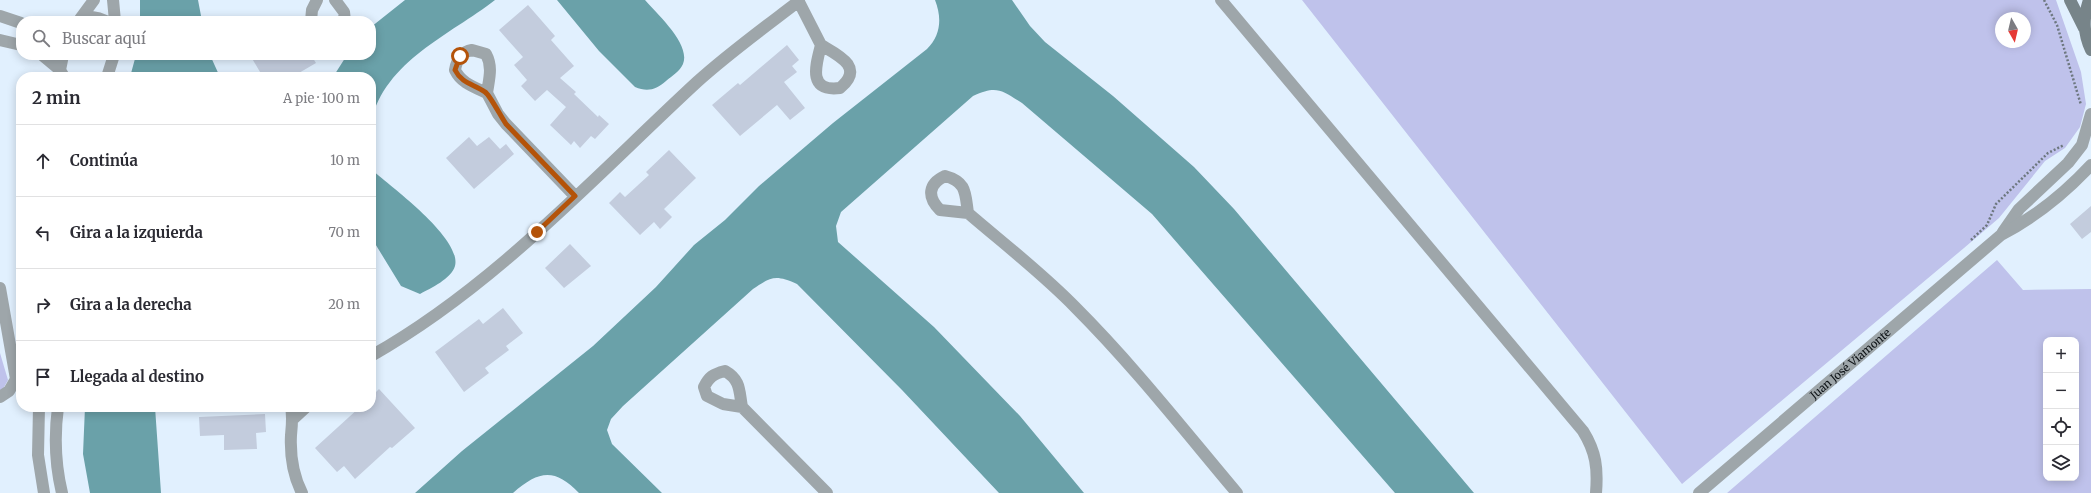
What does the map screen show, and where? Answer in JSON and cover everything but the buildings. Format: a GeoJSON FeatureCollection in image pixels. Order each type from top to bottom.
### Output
{"type":"FeatureCollection","features":[{"type":"Feature","properties":{"kind":"main road"},"geometry":{"type":"LineString","coordinates":[[2070,0],[2084,29],[2091,50]]}},
{"type":"Feature","properties":{"kind":"main road"},"geometry":{"type":"LineString","coordinates":[[2084,29],[2085,12],[2089,0]]}},
{"type":"Feature","properties":{"kind":"street"},"geometry":{"type":"LineString","coordinates":[[82,16],[94,0]]}},
{"type":"Feature","properties":{"kind":"street"},"geometry":{"type":"LineString","coordinates":[[113,0],[115,16]]}},
{"type":"Feature","properties":{"kind":"street"},"geometry":{"type":"LineString","coordinates":[[311,16],[317,0]]}},
{"type":"Feature","properties":{"kind":"street"},"geometry":{"type":"LineString","coordinates":[[335,0],[344,12],[344,16]]}},
{"type":"Feature","properties":{"kind":"street"},"geometry":{"type":"LineString","coordinates":[[1211,0],[1222,3],[1583,431],[1592,447],[1596,464],[1596,493]]}},
{"type":"Feature","properties":{"kind":"street"},"geometry":{"type":"LineString","coordinates":[[376,353],[419,325],[498,267],[698,81],[799,1],[821,45]]}},
{"type":"Feature","properties":{"kind":"street"},"geometry":{"type":"LineString","coordinates":[[0,16],[16,21]]}},
{"type":"Feature","properties":{"kind":"street"},"geometry":{"type":"LineString","coordinates":[[0,40],[16,44]]}},
{"type":"Feature","properties":{"kind":"street"},"geometry":{"type":"LineString","coordinates":[[47,60],[58,72]]}},
{"type":"Feature","properties":{"kind":"street"},"geometry":{"type":"LineString","coordinates":[[61,72],[62,60]]}},
{"type":"Feature","properties":{"kind":"street"},"geometry":{"type":"LineString","coordinates":[[109,72],[112,60]]}},
{"type":"Feature","properties":{"kind":"street"},"geometry":{"type":"LineString","coordinates":[[487,93],[498,114],[506,124],[575,196]]}},
{"type":"Feature","properties":{"kind":"street","name":"Juan José Viamonte"},"geometry":{"type":"LineString","coordinates":[[2001,235],[2019,209],[2068,163],[2082,144],[2086,112]]}},
{"type":"Feature","properties":{"kind":"street","name":"Juan José Viamonte"},"geometry":{"type":"LineString","coordinates":[[1699,493],[2001,235],[2029,220],[2068,190],[2091,165]]}},
{"type":"Feature","properties":{"kind":"street"},"geometry":{"type":"LineString","coordinates":[[968,213],[1045,278],[1080,312],[1135,372],[1237,493]]}},
{"type":"Feature","properties":{"kind":"street"},"geometry":{"type":"LineString","coordinates":[[0,288],[16,379],[9,391],[0,396]]}},
{"type":"Feature","properties":{"kind":"street"},"geometry":{"type":"LineString","coordinates":[[742,407],[827,493]]}},
{"type":"Feature","properties":{"kind":"street"},"geometry":{"type":"LineString","coordinates":[[39,412],[38,455],[44,493]]}},
{"type":"Feature","properties":{"kind":"street"},"geometry":{"type":"LineString","coordinates":[[58,412],[55,441],[56,460],[62,493]]}},
{"type":"Feature","properties":{"kind":"street"},"geometry":{"type":"LineString","coordinates":[[292,413],[291,435],[294,475],[302,493]]}},
{"type":"Feature","properties":{"kind":"path"},"geometry":{"type":"LineString","coordinates":[[2044,0],[2057,25],[2086,112]]}},
{"type":"Feature","properties":{"kind":"path"},"geometry":{"type":"LineString","coordinates":[[1971,240],[1987,224],[1996,204],[2048,153],[2068,142]]}},
{"type":"Feature","properties":{"kind":"shaded area"},"geometry":{"type":"Polygon","coordinates":[[[140,0],[198,0],[201,16],[140,16],[140,0]]]}},
{"type":"Feature","properties":{"kind":"shaded area"},"geometry":{"type":"Polygon","coordinates":[[[405,0],[495,0],[421,51],[390,82],[376,109],[376,72],[336,72],[344,60],[376,60],[376,23],[405,0]]]}},
{"type":"Feature","properties":{"kind":"shaded area"},"geometry":{"type":"Polygon","coordinates":[[[557,0],[645,0],[672,30],[678,39],[684,56],[683,64],[676,73],[655,88],[647,90],[635,87],[599,51],[557,0]]]}},
{"type":"Feature","properties":{"kind":"shaded area"},"geometry":{"type":"Polygon","coordinates":[[[935,0],[1012,0],[1030,26],[1045,42],[1113,96],[1194,167],[1234,209],[1474,493],[1395,493],[1152,214],[1022,103],[1004,92],[994,90],[973,96],[841,212],[836,226],[838,242],[934,327],[1020,416],[1084,493],[999,493],[902,390],[797,284],[784,279],[774,278],[765,281],[753,289],[623,406],[611,419],[607,430],[612,444],[662,493],[579,493],[562,479],[547,475],[539,476],[531,480],[522,485],[513,493],[415,493],[462,451],[593,346],[656,287],[694,245],[725,220],[759,186],[833,123],[927,49],[932,44],[938,32],[939,26],[939,13],[935,0]]]}},
{"type":"Feature","properties":{"kind":"shaded area"},"geometry":{"type":"Polygon","coordinates":[[[1302,0],[2056,0],[2081,72],[2086,104],[2080,127],[2065,148],[2045,161],[1999,218],[1682,484],[1302,0]]]}},
{"type":"Feature","properties":{"kind":"shaded area"},"geometry":{"type":"Polygon","coordinates":[[[135,60],[212,60],[218,72],[131,72],[135,60]]]}},
{"type":"Feature","properties":{"kind":"shaded area"},"geometry":{"type":"Polygon","coordinates":[[[376,173],[423,213],[437,227],[448,241],[454,254],[455,266],[453,271],[440,283],[420,294],[401,286],[376,245],[376,173]]]}},
{"type":"Feature","properties":{"kind":"shaded area"},"geometry":{"type":"Polygon","coordinates":[[[1997,260],[2023,290],[2091,289],[2091,493],[1727,493],[1997,260]]]}},
{"type":"Feature","properties":{"kind":"shaded area"},"geometry":{"type":"Polygon","coordinates":[[[0,353],[8,380],[3,389],[0,391],[0,353]]]}},
{"type":"Feature","properties":{"kind":"shaded area"},"geometry":{"type":"Polygon","coordinates":[[[85,412],[155,412],[161,493],[90,493],[83,454],[85,412]]]}},
{"type":"Feature","properties":{"kind":"route"},"geometry":{"type":"LineString","coordinates":[[460,56],[456,63],[455,70],[458,77],[466,83],[487,93],[498,114],[506,124],[575,196],[537,232]]}}]}
